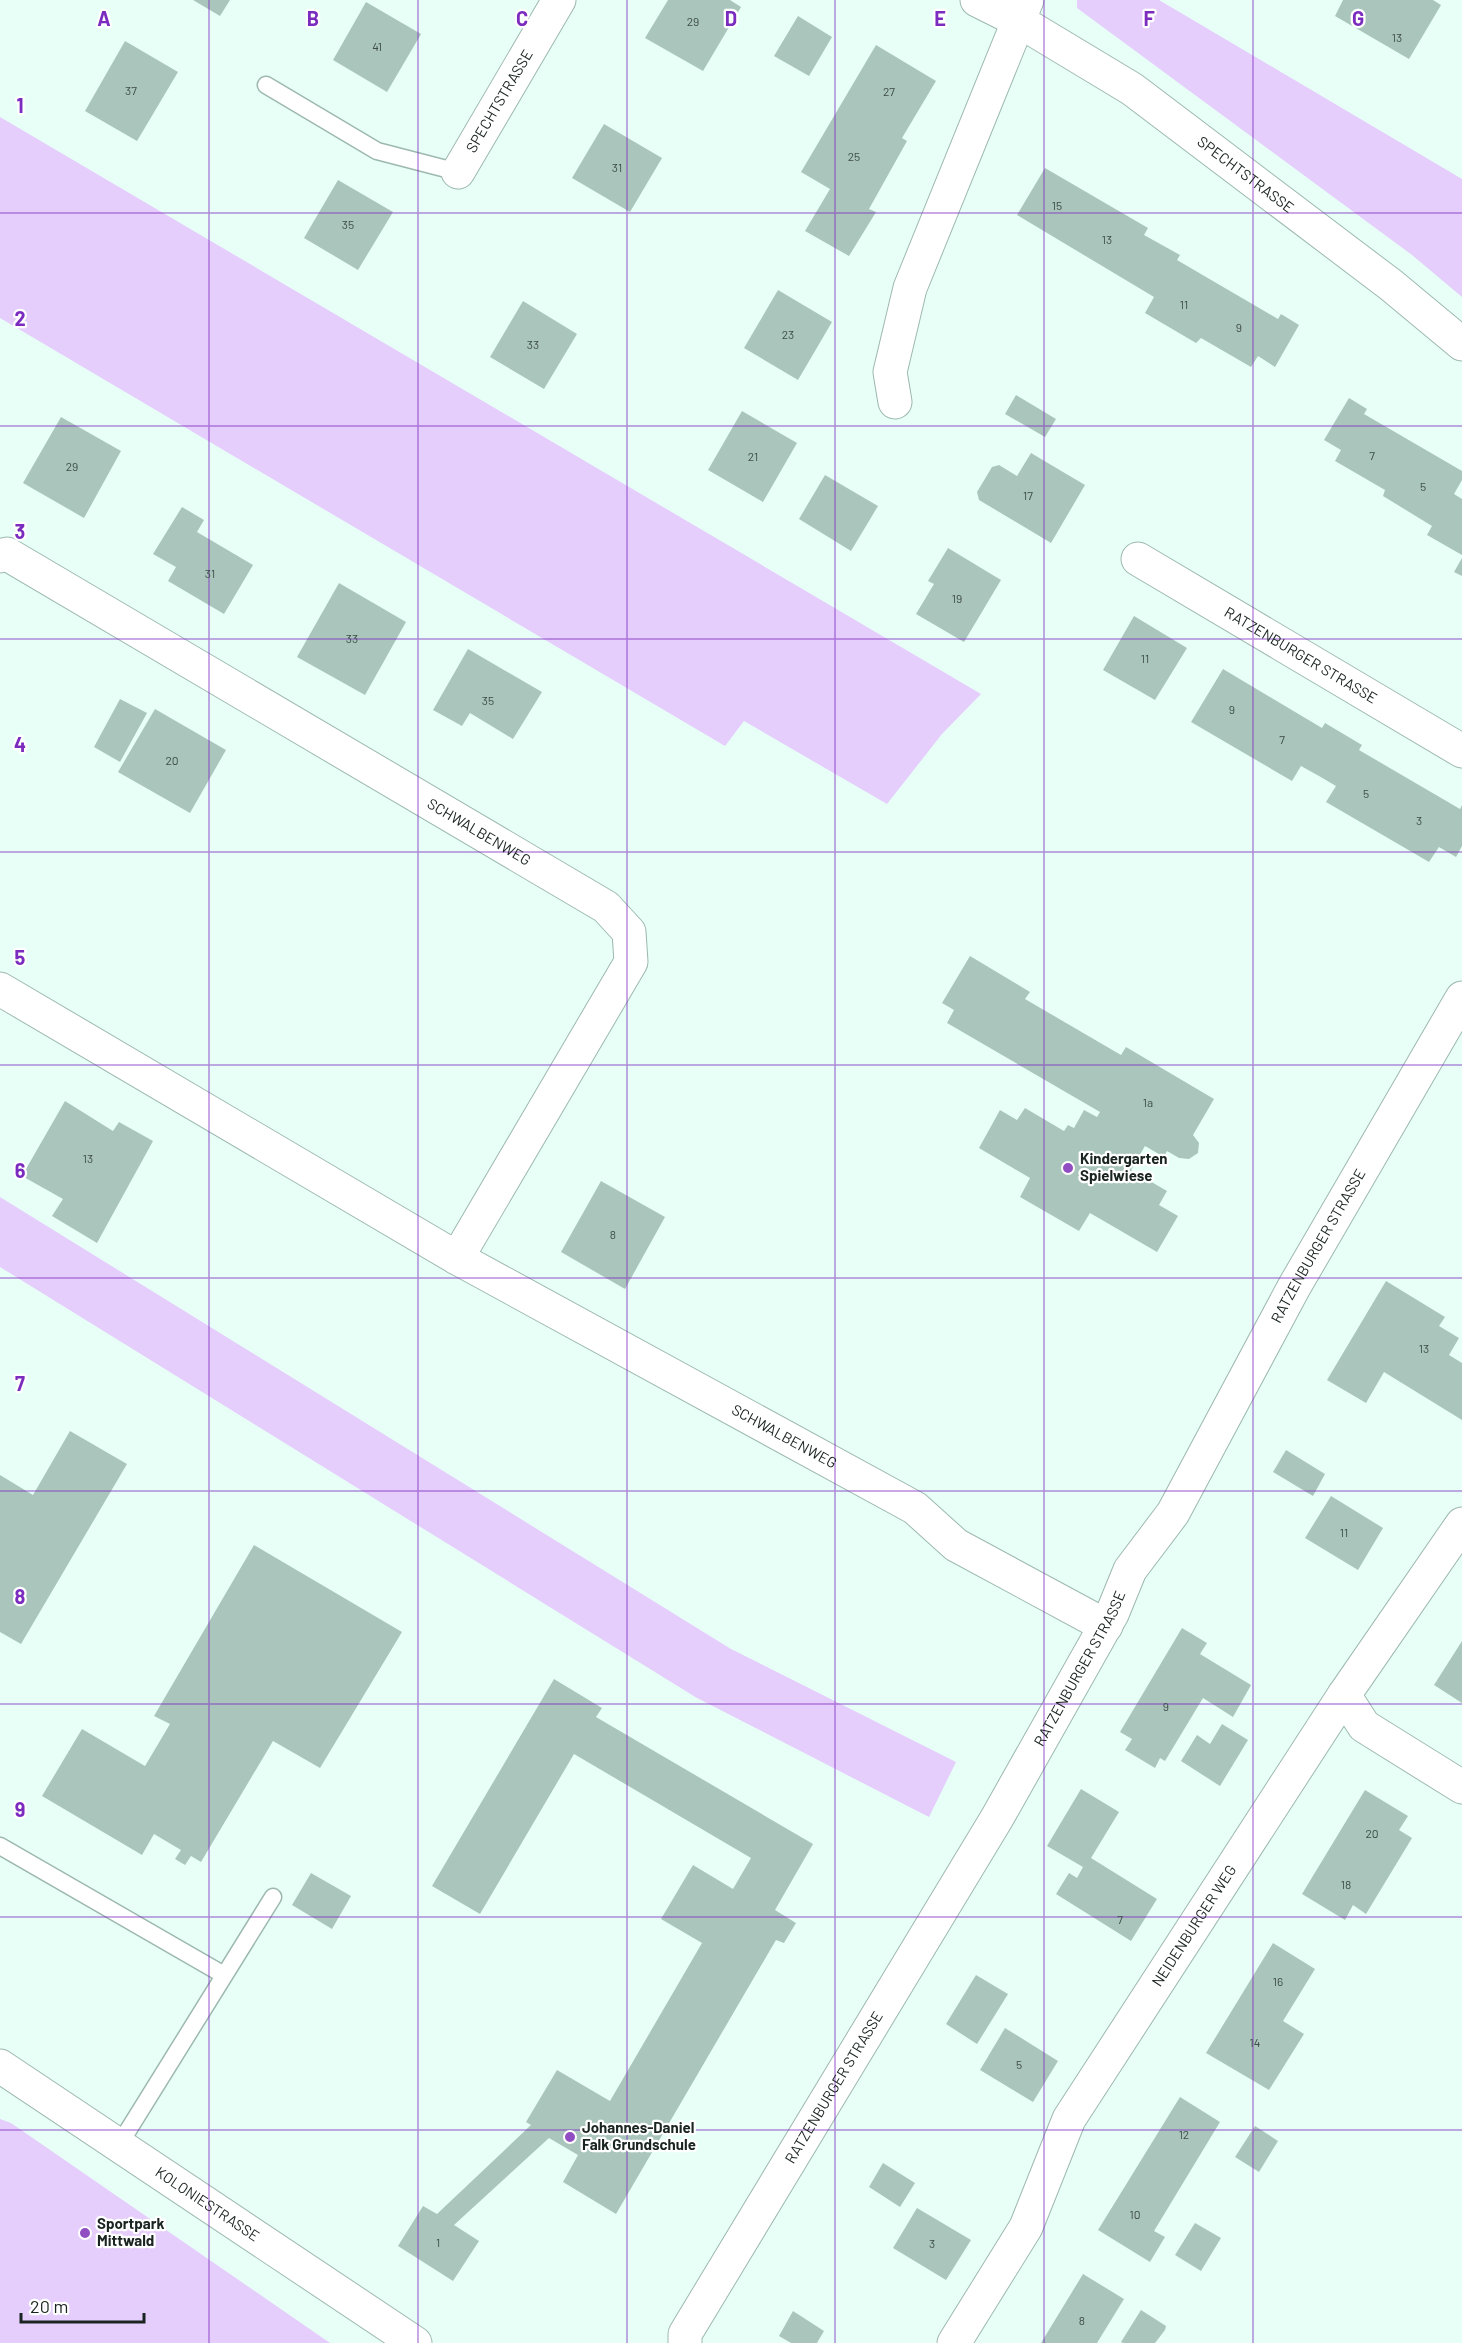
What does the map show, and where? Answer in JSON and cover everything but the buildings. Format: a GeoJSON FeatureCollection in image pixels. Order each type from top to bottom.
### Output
{"type":"FeatureCollection","features":[{"type":"Feature","properties":{"kind":"street","name":"SPECHTSTRASSE"},"geometry":{"type":"LineString","coordinates":[[458,172],[559,0]]}},
{"type":"Feature","properties":{"kind":"street","name":"SPECHTSTRASSE"},"geometry":{"type":"LineString","coordinates":[[977,0],[1023,10],[1132,89],[1391,285],[1462,344]]}},
{"type":"Feature","properties":{"kind":"street"},"geometry":{"type":"LineString","coordinates":[[896,402],[890,372],[910,288],[1023,10]]}},
{"type":"Feature","properties":{"kind":"street","name":"SCHWALBENWEG"},"geometry":{"type":"LineString","coordinates":[[0,556],[7,554],[606,907],[629,932],[631,962],[457,1258]]}},
{"type":"Feature","properties":{"kind":"street","name":"RATZENBURGER STRASSE"},"geometry":{"type":"LineString","coordinates":[[1138,560],[1462,751]]}},
{"type":"Feature","properties":{"kind":"street","name":"SCHWALBENWEG"},"geometry":{"type":"LineString","coordinates":[[0,989],[457,1258],[915,1508],[956,1545],[1106,1626]]}},
{"type":"Feature","properties":{"kind":"street","name":"RATZENBURGER STRASSE"},"geometry":{"type":"LineString","coordinates":[[679,2340],[997,1818],[1106,1626],[1130,1570],[1173,1513],[1294,1287],[1462,998]]}},
{"type":"Feature","properties":{"kind":"street","name":"NEIDENBURGER WEG"},"geometry":{"type":"LineString","coordinates":[[954,2343],[1026,2227],[1069,2119],[1344,1695],[1462,1524]]}},
{"type":"Feature","properties":{"kind":"street"},"geometry":{"type":"LineString","coordinates":[[1344,1695],[1364,1726],[1462,1787]]}},
{"type":"Feature","properties":{"kind":"street","name":"KOLONIESTRASSE"},"geometry":{"type":"LineString","coordinates":[[0,2066],[415,2343]]}},
{"type":"Feature","properties":{"kind":"lane"},"geometry":{"type":"LineString","coordinates":[[266,85],[377,151],[458,172]]}},
{"type":"Feature","properties":{"kind":"lane"},"geometry":{"type":"LineString","coordinates":[[0,1846],[224,1975]]}},
{"type":"Feature","properties":{"kind":"lane"},"geometry":{"type":"LineString","coordinates":[[119,2145],[273,1897]]}},
{"type":"Feature","properties":{"kind":"shaded area"},"geometry":{"type":"Polygon","coordinates":[[[1077,0],[1159,0],[1462,179],[1462,297],[1412,255],[1077,8],[1077,0]]]}},
{"type":"Feature","properties":{"kind":"shaded area"},"geometry":{"type":"Polygon","coordinates":[[[0,117],[981,694],[942,734],[887,804],[744,721],[725,746],[0,318],[0,117]]]}},
{"type":"Feature","properties":{"kind":"shaded area"},"geometry":{"type":"Polygon","coordinates":[[[0,1197],[731,1649],[956,1762],[929,1817],[697,1698],[0,1267],[0,1197]]]}},
{"type":"Feature","properties":{"kind":"shaded area","name":"Sportpark Mittwald"},"geometry":{"type":"Polygon","coordinates":[[[0,2119],[11,2123],[330,2343],[0,2343],[0,2119]]]}},
{"type":"Feature","properties":{"kind":"place","name":"Kindergarten Spielwiese"},"geometry":{"type":"Point","coordinates":[1068,1168]}},
{"type":"Feature","properties":{"kind":"place","name":"Johannes-Daniel Falk Grundschule"},"geometry":{"type":"Point","coordinates":[570,2137]}},
{"type":"Feature","properties":{"kind":"place","name":"Sportpark Mittwald"},"geometry":{"type":"Point","coordinates":[85,2233]}}]}
